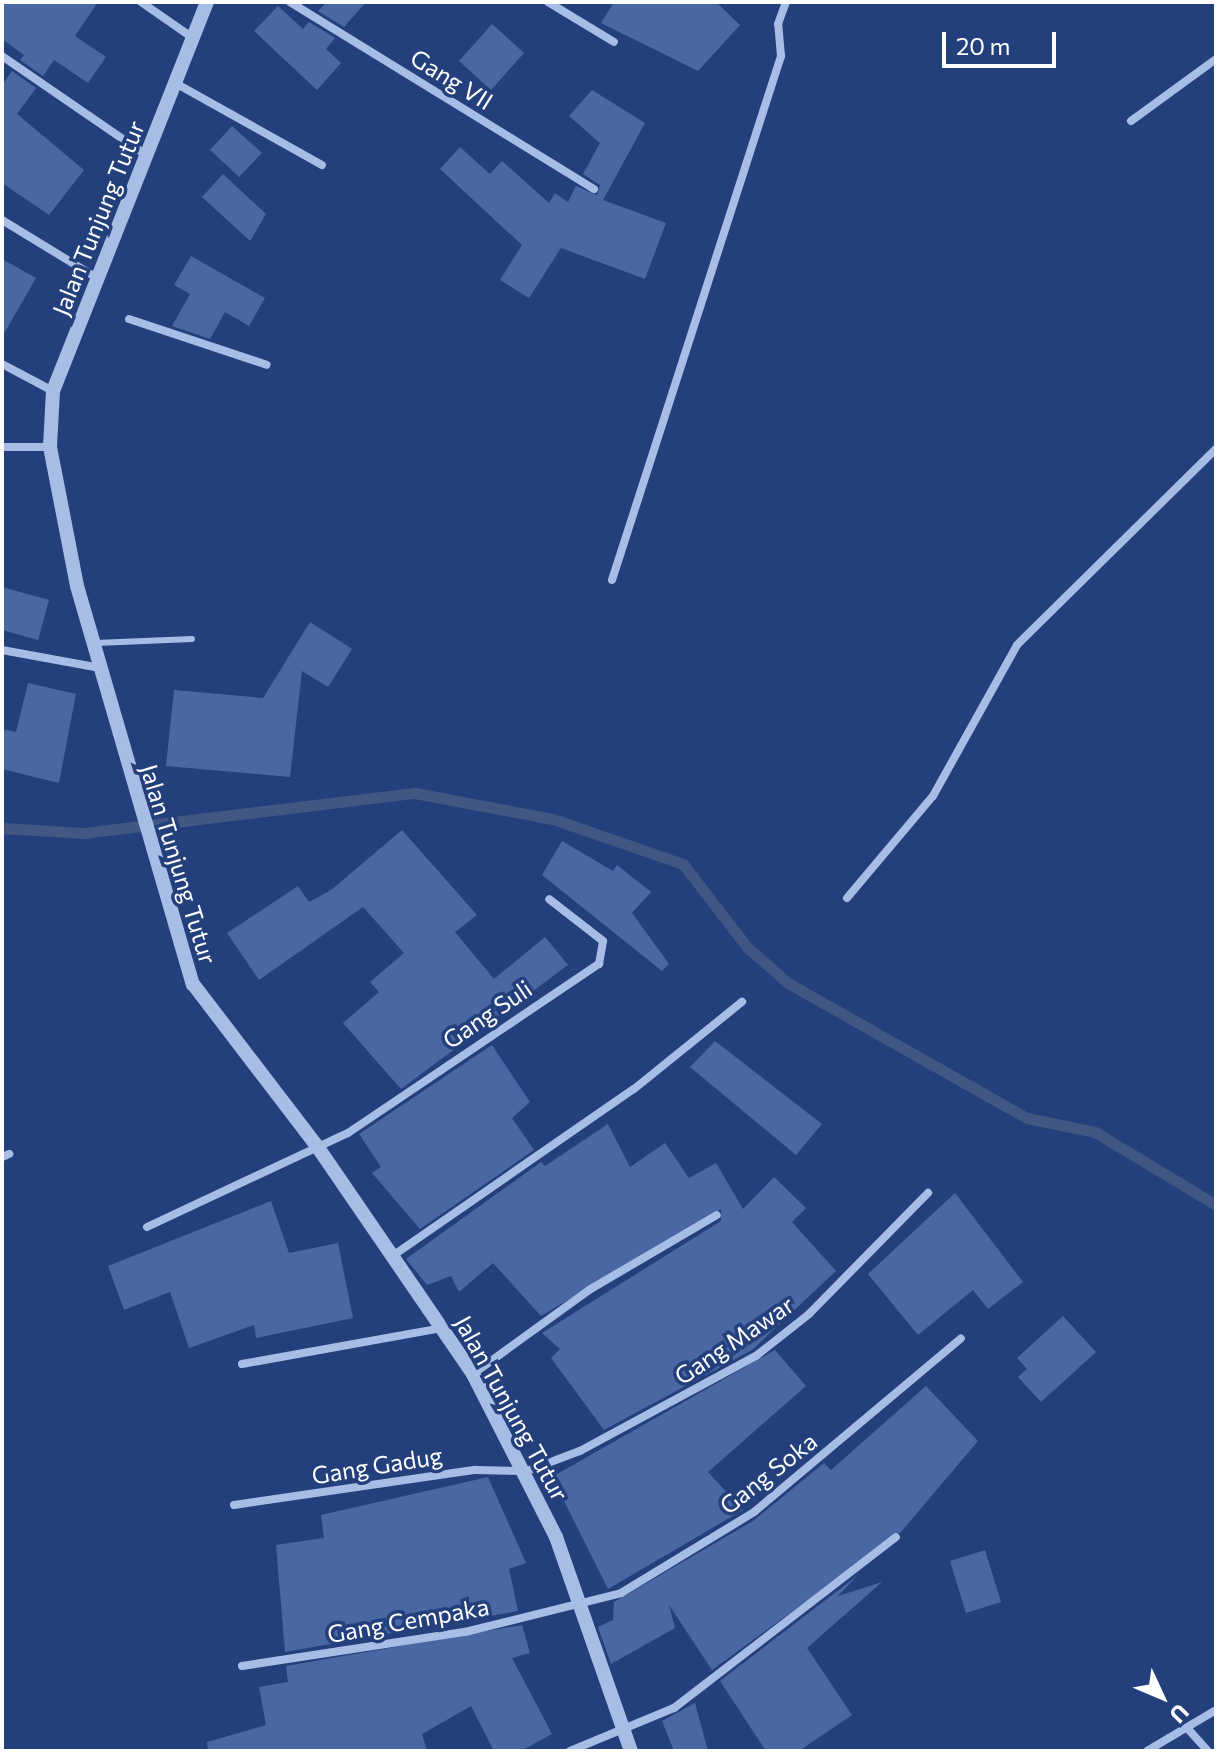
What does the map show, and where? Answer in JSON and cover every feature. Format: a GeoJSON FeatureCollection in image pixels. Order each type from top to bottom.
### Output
{"type":"FeatureCollection","features":[{"type":"Feature","properties":{"kind":"street"},"geometry":{"type":"LineString","coordinates":[[141,2],[194,39]]}},
{"type":"Feature","properties":{"kind":"street","name":"Jalan Tunjung Tutur"},"geometry":{"type":"LineString","coordinates":[[207,2],[53,391],[50,447],[93,644],[131,788],[171,924],[193,984],[319,1149],[390,1257],[473,1374],[527,1471],[580,1606],[631,1751]]}},
{"type":"Feature","properties":{"kind":"street","name":"Gang VII"},"geometry":{"type":"LineString","coordinates":[[290,2],[594,189]]}},
{"type":"Feature","properties":{"kind":"street"},"geometry":{"type":"LineString","coordinates":[[548,2],[614,42]]}},
{"type":"Feature","properties":{"kind":"street"},"geometry":{"type":"LineString","coordinates":[[612,580],[781,56],[778,24],[786,2]]}},
{"type":"Feature","properties":{"kind":"street"},"geometry":{"type":"LineString","coordinates":[[2,56],[146,155]]}},
{"type":"Feature","properties":{"kind":"street"},"geometry":{"type":"LineString","coordinates":[[1131,121],[1216,59]]}},
{"type":"Feature","properties":{"kind":"street"},"geometry":{"type":"LineString","coordinates":[[177,84],[322,165]]}},
{"type":"Feature","properties":{"kind":"street"},"geometry":{"type":"LineString","coordinates":[[2,220],[97,278]]}},
{"type":"Feature","properties":{"kind":"street"},"geometry":{"type":"LineString","coordinates":[[129,319],[267,365]]}},
{"type":"Feature","properties":{"kind":"street"},"geometry":{"type":"LineString","coordinates":[[2,364],[53,391]]}},
{"type":"Feature","properties":{"kind":"street"},"geometry":{"type":"LineString","coordinates":[[2,447],[50,447]]}},
{"type":"Feature","properties":{"kind":"street"},"geometry":{"type":"LineString","coordinates":[[847,898],[949,772],[1017,645],[1216,449]]}},
{"type":"Feature","properties":{"kind":"street"},"geometry":{"type":"LineString","coordinates":[[2,650],[100,668]]}},
{"type":"Feature","properties":{"kind":"street","name":"Gang Suli"},"geometry":{"type":"LineString","coordinates":[[319,1149],[599,964],[603,941],[549,899]]}},
{"type":"Feature","properties":{"kind":"street"},"geometry":{"type":"LineString","coordinates":[[390,1257],[622,1098],[742,1002]]}},
{"type":"Feature","properties":{"kind":"street"},"geometry":{"type":"LineString","coordinates":[[147,1227],[319,1149]]}},
{"type":"Feature","properties":{"kind":"street","name":"Gang Mawar"},"geometry":{"type":"LineString","coordinates":[[527,1471],[641,1423],[756,1356],[809,1314],[928,1193]]}},
{"type":"Feature","properties":{"kind":"street"},"geometry":{"type":"LineString","coordinates":[[473,1374],[589,1290],[717,1215]]}},
{"type":"Feature","properties":{"kind":"street"},"geometry":{"type":"LineString","coordinates":[[242,1364],[443,1328]]}},
{"type":"Feature","properties":{"kind":"street","name":"Gang Soka"},"geometry":{"type":"LineString","coordinates":[[580,1606],[659,1574],[754,1512],[961,1338]]}},
{"type":"Feature","properties":{"kind":"street","name":"Gang Gadug"},"geometry":{"type":"LineString","coordinates":[[234,1505],[475,1470],[527,1471]]}},
{"type":"Feature","properties":{"kind":"street"},"geometry":{"type":"LineString","coordinates":[[570,1751],[625,1735],[771,1640],[896,1537]]}},
{"type":"Feature","properties":{"kind":"street","name":"Gang Cempaka"},"geometry":{"type":"LineString","coordinates":[[242,1666],[580,1606]]}},
{"type":"Feature","properties":{"kind":"street"},"geometry":{"type":"LineString","coordinates":[[1147,1751],[1189,1730],[1216,1710]]}},
{"type":"Feature","properties":{"kind":"street"},"geometry":{"type":"LineString","coordinates":[[1189,1730],[1208,1751]]}},
{"type":"Feature","properties":{"kind":"lane"},"geometry":{"type":"LineString","coordinates":[[93,644],[192,639]]}},
{"type":"Feature","properties":{"kind":"building"},"geometry":{"type":"Polygon","coordinates":[[[2,2],[98,2],[75,36],[106,57],[88,83],[54,60],[43,76],[20,60],[24,55],[2,39],[2,2]]]}},
{"type":"Feature","properties":{"kind":"building"},"geometry":{"type":"Polygon","coordinates":[[[327,2],[366,2],[344,27],[318,11],[327,2]]]}},
{"type":"Feature","properties":{"kind":"building"},"geometry":{"type":"Polygon","coordinates":[[[614,2],[716,2],[740,25],[698,71],[601,23],[614,2]]]}},
{"type":"Feature","properties":{"kind":"building"},"geometry":{"type":"Polygon","coordinates":[[[278,6],[303,29],[309,22],[335,38],[326,49],[341,63],[317,90],[254,31],[278,6]]]}},
{"type":"Feature","properties":{"kind":"building"},"geometry":{"type":"Polygon","coordinates":[[[492,24],[524,53],[491,90],[459,61],[492,24]]]}},
{"type":"Feature","properties":{"kind":"building"},"geometry":{"type":"Polygon","coordinates":[[[12,71],[36,88],[17,114],[84,170],[49,215],[2,183],[2,85],[12,71]]]}},
{"type":"Feature","properties":{"kind":"building"},"geometry":{"type":"Polygon","coordinates":[[[592,90],[645,123],[603,200],[666,223],[645,279],[561,248],[529,298],[500,280],[522,245],[440,169],[460,147],[490,174],[502,161],[549,203],[555,193],[568,202],[576,186],[597,195],[600,185],[583,174],[600,143],[569,116],[592,90]]]}},
{"type":"Feature","properties":{"kind":"building"},"geometry":{"type":"Polygon","coordinates":[[[232,126],[262,153],[239,177],[210,150],[232,126]]]}},
{"type":"Feature","properties":{"kind":"building"},"geometry":{"type":"Polygon","coordinates":[[[223,174],[266,214],[250,241],[202,197],[223,174]]]}},
{"type":"Feature","properties":{"kind":"building"},"geometry":{"type":"Polygon","coordinates":[[[191,256],[265,298],[249,326],[225,312],[210,339],[172,326],[190,294],[174,285],[191,256]]]}},
{"type":"Feature","properties":{"kind":"building"},"geometry":{"type":"Polygon","coordinates":[[[2,259],[36,278],[2,337],[2,259]]]}},
{"type":"Feature","properties":{"kind":"building"},"geometry":{"type":"Polygon","coordinates":[[[2,587],[49,600],[38,640],[2,630],[2,587]]]}},
{"type":"Feature","properties":{"kind":"building"},"geometry":{"type":"Polygon","coordinates":[[[310,622],[352,649],[328,687],[302,671],[290,777],[166,766],[174,690],[263,698],[310,622]]]}},
{"type":"Feature","properties":{"kind":"building"},"geometry":{"type":"Polygon","coordinates":[[[28,683],[76,694],[59,783],[2,769],[2,729],[16,732],[28,683]]]}},
{"type":"Feature","properties":{"kind":"building"},"geometry":{"type":"Polygon","coordinates":[[[402,830],[477,915],[455,932],[494,979],[545,937],[568,965],[401,1089],[343,1023],[379,992],[370,982],[404,953],[363,907],[259,980],[227,933],[298,886],[309,902],[331,890],[402,830]]]}},
{"type":"Feature","properties":{"kind":"building"},"geometry":{"type":"Polygon","coordinates":[[[562,841],[613,871],[617,865],[651,892],[632,913],[669,964],[662,971],[542,875],[562,841]]]}},
{"type":"Feature","properties":{"kind":"building"},"geometry":{"type":"Polygon","coordinates":[[[715,1041],[822,1124],[796,1155],[690,1067],[715,1041]]]}},
{"type":"Feature","properties":{"kind":"building"},"geometry":{"type":"Polygon","coordinates":[[[492,1045],[530,1102],[512,1118],[534,1150],[420,1229],[372,1173],[381,1167],[359,1134],[492,1045]]]}},
{"type":"Feature","properties":{"kind":"building"},"geometry":{"type":"Polygon","coordinates":[[[608,1124],[630,1167],[665,1143],[689,1178],[716,1163],[743,1209],[774,1177],[806,1208],[792,1222],[836,1271],[752,1350],[604,1430],[551,1358],[560,1349],[542,1333],[721,1221],[721,1209],[541,1316],[493,1263],[459,1292],[451,1276],[427,1285],[406,1259],[541,1162],[545,1166],[608,1124]]]}},
{"type":"Feature","properties":{"kind":"building"},"geometry":{"type":"Polygon","coordinates":[[[955,1193],[1023,1282],[988,1309],[973,1290],[918,1335],[868,1274],[955,1193]]]}},
{"type":"Feature","properties":{"kind":"building"},"geometry":{"type":"Polygon","coordinates":[[[271,1201],[289,1253],[338,1243],[353,1318],[256,1338],[254,1325],[189,1348],[170,1292],[124,1310],[108,1266],[271,1201]]]}},
{"type":"Feature","properties":{"kind":"building"},"geometry":{"type":"Polygon","coordinates":[[[1063,1316],[1096,1352],[1041,1402],[1018,1377],[1027,1369],[1017,1358],[1063,1316]]]}},
{"type":"Feature","properties":{"kind":"building"},"geometry":{"type":"Polygon","coordinates":[[[775,1350],[806,1386],[708,1472],[743,1510],[608,1589],[552,1477],[775,1350]]]}},
{"type":"Feature","properties":{"kind":"building"},"geometry":{"type":"Polygon","coordinates":[[[926,1386],[978,1441],[901,1532],[712,1670],[669,1605],[675,1628],[611,1664],[598,1627],[613,1620],[614,1602],[753,1521],[824,1463],[831,1470],[926,1386]]]}},
{"type":"Feature","properties":{"kind":"building"},"geometry":{"type":"Polygon","coordinates":[[[488,1477],[526,1563],[509,1569],[518,1611],[285,1652],[276,1545],[324,1538],[321,1515],[488,1477]]]}},
{"type":"Feature","properties":{"kind":"building"},"geometry":{"type":"Polygon","coordinates":[[[985,1550],[1001,1602],[966,1613],[950,1561],[985,1550]]]}},
{"type":"Feature","properties":{"kind":"building"},"geometry":{"type":"Polygon","coordinates":[[[857,1576],[838,1596],[882,1582],[807,1648],[852,1715],[799,1751],[766,1751],[720,1681],[857,1576]]]}},
{"type":"Feature","properties":{"kind":"building"},"geometry":{"type":"Polygon","coordinates":[[[522,1625],[530,1653],[512,1658],[552,1734],[521,1751],[494,1751],[471,1706],[422,1734],[427,1751],[208,1751],[207,1742],[266,1725],[259,1687],[288,1682],[286,1666],[522,1625]]]}},
{"type":"Feature","properties":{"kind":"building"},"geometry":{"type":"Polygon","coordinates":[[[695,1703],[708,1751],[674,1751],[662,1721],[695,1703]]]}},
{"type":"Feature","properties":{"kind":"waterway"},"geometry":{"type":"LineString","coordinates":[[2,828],[83,833],[415,793],[553,819],[683,864],[747,947],[788,983],[1027,1118],[1095,1132],[1216,1205]]}}]}
